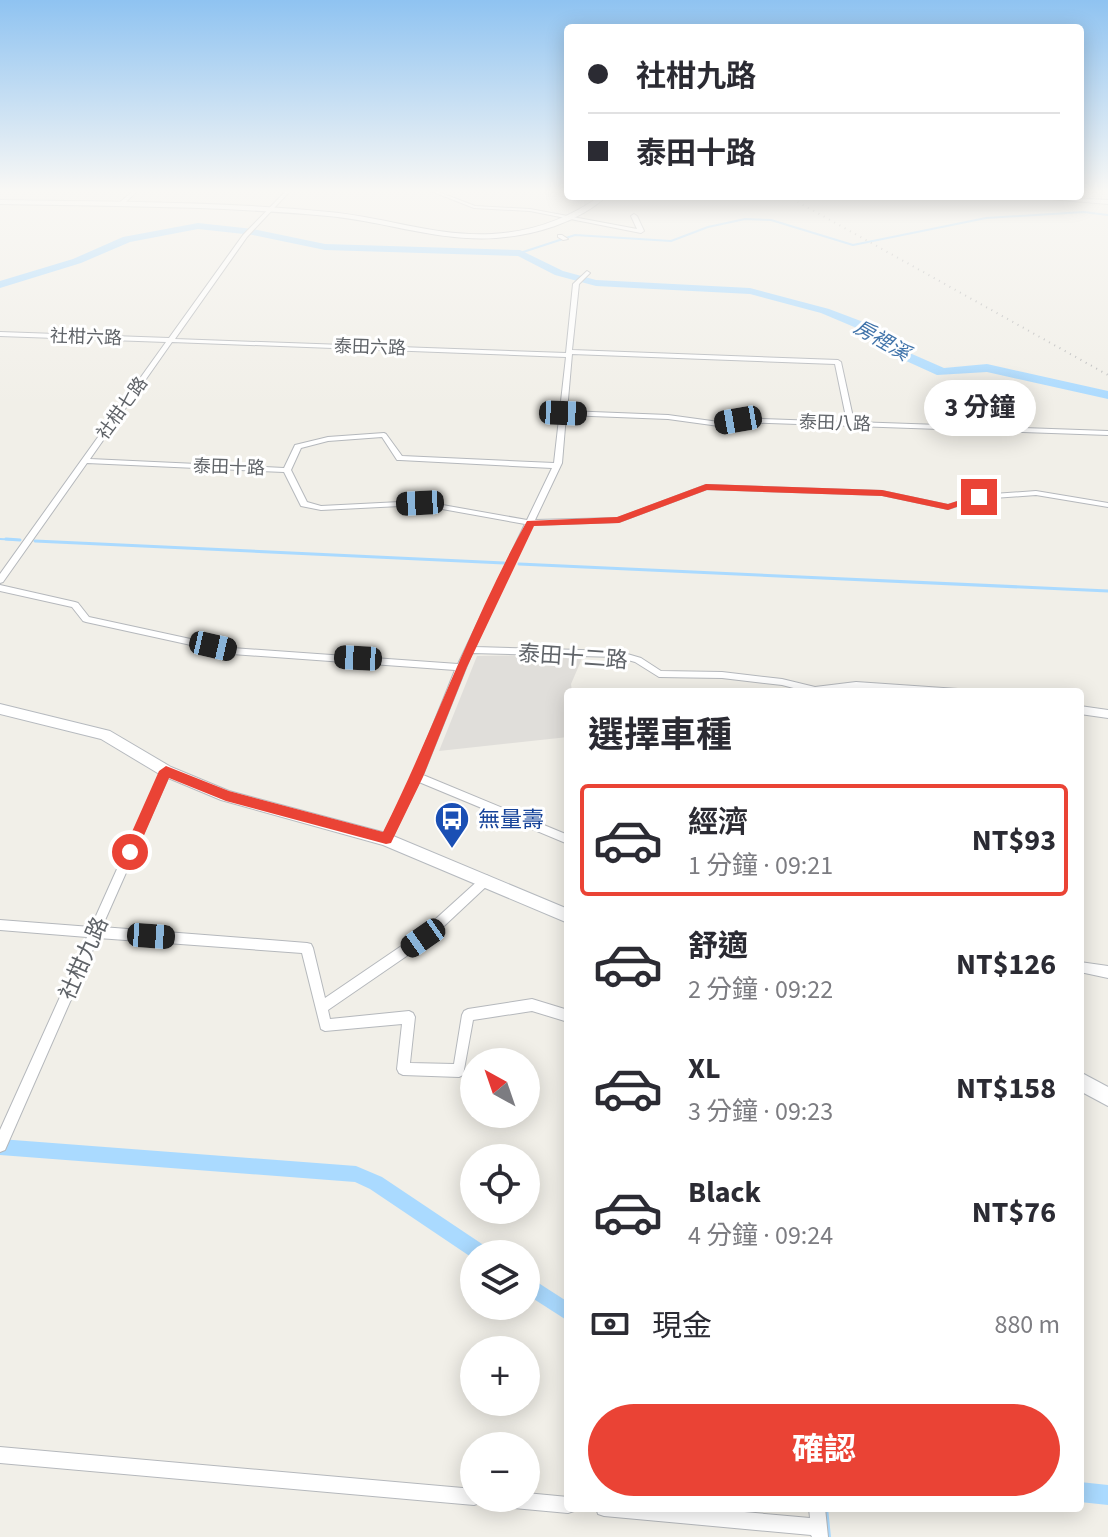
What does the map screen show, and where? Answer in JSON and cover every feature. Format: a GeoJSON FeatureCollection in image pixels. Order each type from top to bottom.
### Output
{"type":"FeatureCollection","features":[{"type":"Feature","properties":{"kind":"street","name":"社柑七路"},"geometry":{"type":"LineString","coordinates":[[0,580],[226,263]]}},
{"type":"Feature","properties":{"kind":"street"},"geometry":{"type":"LineString","coordinates":[[386,839],[417,777],[461,667],[557,466],[581,277]]}},
{"type":"Feature","properties":{"kind":"street","name":"社柑六路"},"geometry":{"type":"LineString","coordinates":[[0,334],[171,340]]}},
{"type":"Feature","properties":{"kind":"street","name":"泰田六路"},"geometry":{"type":"LineString","coordinates":[[171,340],[838,362],[851,424]]}},
{"type":"Feature","properties":{"kind":"street","name":"泰田八路"},"geometry":{"type":"LineString","coordinates":[[563,413],[668,417],[719,424],[738,420],[1108,433]]}},
{"type":"Feature","properties":{"kind":"street"},"geometry":{"type":"LineString","coordinates":[[287,470],[298,447],[328,439],[384,435],[400,458],[557,466]]}},
{"type":"Feature","properties":{"kind":"street","name":"泰田十路"},"geometry":{"type":"LineString","coordinates":[[84,461],[287,470],[304,504],[313,506],[420,503],[531,523],[619,520],[706,487],[882,493],[948,507],[979,497],[1036,493],[1108,505]]}},
{"type":"Feature","properties":{"kind":"street"},"geometry":{"type":"LineString","coordinates":[[0,588],[75,605],[86,619],[232,651],[461,667]]}},
{"type":"Feature","properties":{"kind":"street","name":"泰田十二路"},"geometry":{"type":"LineString","coordinates":[[471,650],[617,654],[638,660],[659,674],[722,675],[807,688]]}},
{"type":"Feature","properties":{"kind":"street","name":"泰田十二路"},"geometry":{"type":"LineString","coordinates":[[831,688],[856,685],[900,688]]}},
{"type":"Feature","properties":{"kind":"street"},"geometry":{"type":"LineString","coordinates":[[0,709],[105,735],[166,771],[226,796],[386,839],[564,914]]}},
{"type":"Feature","properties":{"kind":"street"},"geometry":{"type":"LineString","coordinates":[[1084,711],[1108,714]]}},
{"type":"Feature","properties":{"kind":"street","name":"社柑九路"},"geometry":{"type":"LineString","coordinates":[[0,1145],[166,771]]}},
{"type":"Feature","properties":{"kind":"street"},"geometry":{"type":"LineString","coordinates":[[417,777],[564,838]]}},
{"type":"Feature","properties":{"kind":"street"},"geometry":{"type":"LineString","coordinates":[[321,1008],[423,938],[486,880]]}},
{"type":"Feature","properties":{"kind":"street"},"geometry":{"type":"LineString","coordinates":[[0,925],[307,948],[325,1025],[409,1017],[403,1069],[459,1071],[468,1015],[532,1005],[564,1015]]}},
{"type":"Feature","properties":{"kind":"street"},"geometry":{"type":"LineString","coordinates":[[1084,968],[1108,972]]}},
{"type":"Feature","properties":{"kind":"street"},"geometry":{"type":"LineString","coordinates":[[1084,1083],[1108,1097]]}},
{"type":"Feature","properties":{"kind":"street"},"geometry":{"type":"LineString","coordinates":[[0,1455],[460,1496]]}},
{"type":"Feature","properties":{"kind":"street"},"geometry":{"type":"LineString","coordinates":[[540,1502],[564,1505]]}},
{"type":"Feature","properties":{"kind":"street"},"geometry":{"type":"LineString","coordinates":[[640,1512],[820,1532],[818,1512]]}},
{"type":"Feature","properties":{"kind":"shaded area"},"geometry":{"type":"Polygon","coordinates":[[[584,654],[572,688],[564,688],[564,737],[439,751],[477,656],[584,654]]]}},
{"type":"Feature","properties":{"kind":"waterway","name":"房裡溪"},"geometry":{"type":"LineString","coordinates":[[0,285],[71,263]]}},
{"type":"Feature","properties":{"kind":"waterway","name":"房裡溪"},"geometry":{"type":"LineString","coordinates":[[539,263],[559,273],[596,283],[750,291],[825,311],[870,329],[908,357],[942,372],[987,368],[1108,395]]}},
{"type":"Feature","properties":{"kind":"waterway"},"geometry":{"type":"LineString","coordinates":[[0,539],[20,540],[6,539]]}},
{"type":"Feature","properties":{"kind":"waterway"},"geometry":{"type":"LineString","coordinates":[[41,541],[35,541],[504,563]]}},
{"type":"Feature","properties":{"kind":"waterway"},"geometry":{"type":"LineString","coordinates":[[519,564],[1108,591]]}},
{"type":"Feature","properties":{"kind":"waterway"},"geometry":{"type":"LineString","coordinates":[[0,1147],[356,1174],[376,1183],[461,1240]]}},
{"type":"Feature","properties":{"kind":"waterway"},"geometry":{"type":"LineString","coordinates":[[540,1293],[564,1309]]}},
{"type":"Feature","properties":{"kind":"waterway"},"geometry":{"type":"LineString","coordinates":[[1084,1492],[1108,1495]]}},
{"type":"Feature","properties":{"kind":"waterway"},"geometry":{"type":"LineString","coordinates":[[826,1512],[829,1537]]}},
{"type":"Feature","properties":{"kind":"railway"},"geometry":{"type":"LineString","coordinates":[[907,263],[1108,375]]}},
{"type":"Feature","properties":{"kind":"place","name":"無量壽"},"geometry":{"type":"Point","coordinates":[452,850]}},
{"type":"Feature","properties":{"kind":"route"},"geometry":{"type":"LineString","coordinates":[[130,852],[166,771],[226,796],[386,839],[417,777],[461,667],[531,523],[619,520],[706,487],[882,493],[948,507],[979,497]]}}]}
